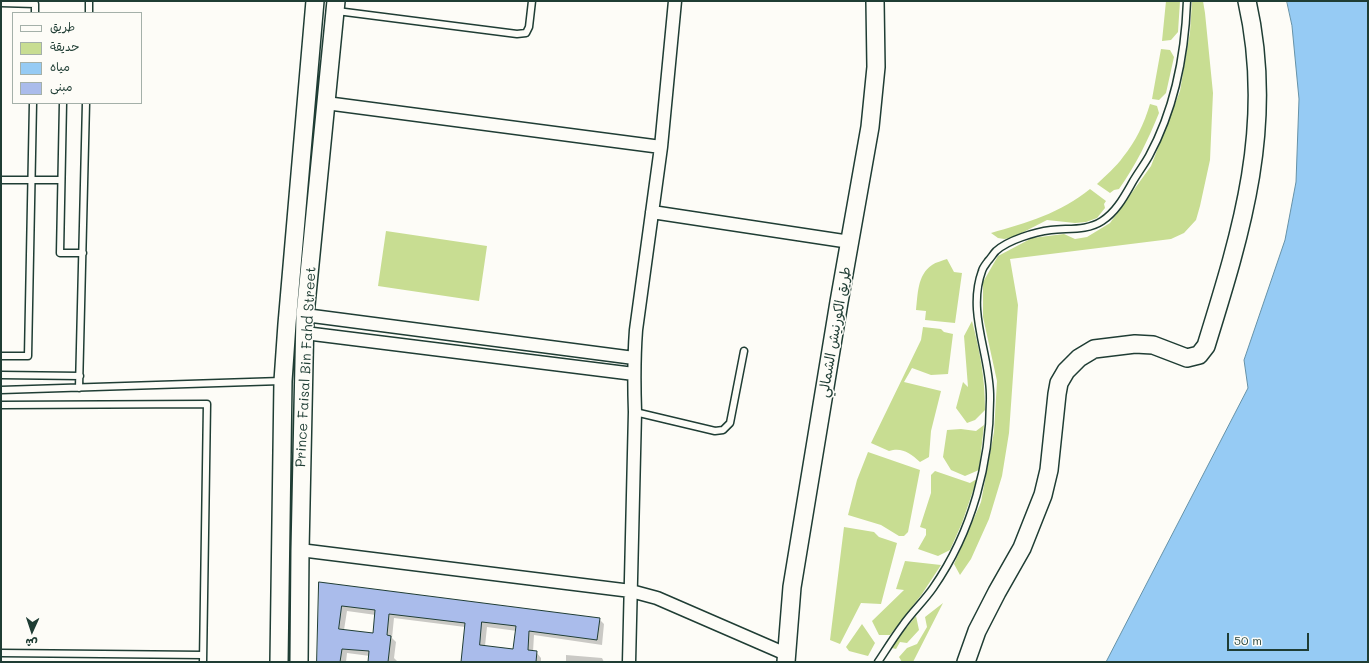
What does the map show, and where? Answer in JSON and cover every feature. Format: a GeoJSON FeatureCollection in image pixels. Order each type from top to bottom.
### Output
{"type":"FeatureCollection","features":[{"type":"Feature","properties":{"kind":"main road","name":"Prince Faisal Bin Fahd Street"},"geometry":{"type":"LineString","coordinates":[[279,662],[283,381],[287,317],[315,1]]}},
{"type":"Feature","properties":{"kind":"main road","name":"طريق الكورنيش الشمالي"},"geometry":{"type":"LineString","coordinates":[[786,658],[792,587],[873,104],[876,67],[875,1]]}},
{"type":"Feature","properties":{"kind":"main road"},"geometry":{"type":"LineString","coordinates":[[966,662],[977,631],[1022,548],[1043,495],[1048,470],[1059,383],[1066,371],[1079,358],[1094,349],[1135,344],[1153,345],[1187,358],[1199,355],[1206,346],[1238,238],[1254,159],[1258,82],[1253,25],[1248,1]]}},
{"type":"Feature","properties":{"kind":"main road","name":"Prince Faisal Bin Fahd Street"},"geometry":{"type":"LineString","coordinates":[[299,662],[300,550],[306,315],[336,6]]}},
{"type":"Feature","properties":{"kind":"street"},"geometry":{"type":"LineString","coordinates":[[629,662],[635,412],[634,358],[636,330],[661,147],[676,1]]}},
{"type":"Feature","properties":{"kind":"street"},"geometry":{"type":"LineString","coordinates":[[326,103],[661,147]]}},
{"type":"Feature","properties":{"kind":"street"},"geometry":{"type":"LineString","coordinates":[[652,212],[850,242]]}},
{"type":"Feature","properties":{"kind":"street"},"geometry":{"type":"LineString","coordinates":[[306,315],[634,358]]}},
{"type":"Feature","properties":{"kind":"street"},"geometry":{"type":"LineString","coordinates":[[305,333],[634,374]]}},
{"type":"Feature","properties":{"kind":"street"},"geometry":{"type":"LineString","coordinates":[[300,550],[631,591],[657,598],[786,658]]}},
{"type":"Feature","properties":{"kind":"lane"},"geometry":{"type":"LineString","coordinates":[[89,1],[89,12]]}},
{"type":"Feature","properties":{"kind":"lane"},"geometry":{"type":"LineString","coordinates":[[336,6],[517,34],[526,33],[529,27],[532,1]]}},
{"type":"Feature","properties":{"kind":"lane"},"geometry":{"type":"LineString","coordinates":[[878,662],[902,626],[933,588],[957,548],[975,499],[985,459],[990,413],[990,387],[976,314],[977,292],[982,269],[996,251],[1013,241],[1034,233],[1091,226],[1103,220],[1118,207],[1149,155],[1171,103],[1178,79],[1183,49],[1187,1]]}},
{"type":"Feature","properties":{"kind":"lane"},"geometry":{"type":"LineString","coordinates":[[1,2],[36,4],[35,12]]}},
{"type":"Feature","properties":{"kind":"lane"},"geometry":{"type":"LineString","coordinates":[[1,356],[28,356],[33,104]]}},
{"type":"Feature","properties":{"kind":"lane"},"geometry":{"type":"LineString","coordinates":[[63,104],[60,253],[83,253]]}},
{"type":"Feature","properties":{"kind":"lane"},"geometry":{"type":"LineString","coordinates":[[80,388],[86,104]]}},
{"type":"Feature","properties":{"kind":"lane"},"geometry":{"type":"LineString","coordinates":[[1,180],[61,180]]}},
{"type":"Feature","properties":{"kind":"lane"},"geometry":{"type":"LineString","coordinates":[[635,412],[715,431],[723,430],[730,423],[744,351]]}},
{"type":"Feature","properties":{"kind":"lane"},"geometry":{"type":"LineString","coordinates":[[1,375],[80,376]]}},
{"type":"Feature","properties":{"kind":"lane"},"geometry":{"type":"LineString","coordinates":[[1,390],[283,381]]}},
{"type":"Feature","properties":{"kind":"lane"},"geometry":{"type":"LineString","coordinates":[[1,405],[207,404],[203,659],[1,653]]}},
{"type":"Feature","properties":{"kind":"green space"},"geometry":{"type":"Polygon","coordinates":[[[1166,1],[1180,1],[1178,32],[1171,40],[1162,41],[1166,1]]]}},
{"type":"Feature","properties":{"kind":"green space"},"geometry":{"type":"Polygon","coordinates":[[[1192,1],[1203,1],[1213,93],[1210,160],[1196,220],[1184,233],[1171,239],[1010,259],[1018,305],[1009,433],[1002,476],[989,519],[971,559],[960,575],[954,564],[981,502],[994,432],[997,381],[983,317],[983,282],[998,256],[1032,238],[1064,234],[1075,239],[1087,237],[1110,223],[1151,166],[1180,91],[1190,32],[1192,1]]]}},
{"type":"Feature","properties":{"kind":"green space"},"geometry":{"type":"Polygon","coordinates":[[[1161,49],[1170,50],[1174,57],[1166,93],[1159,100],[1152,99],[1161,49]]]}},
{"type":"Feature","properties":{"kind":"green space"},"geometry":{"type":"Polygon","coordinates":[[[1150,104],[1157,106],[1159,113],[1136,162],[1125,180],[1119,189],[1110,193],[1097,184],[1117,164],[1132,145],[1150,104]]]}},
{"type":"Feature","properties":{"kind":"green space"},"geometry":{"type":"Polygon","coordinates":[[[1090,189],[1106,201],[1104,204],[1105,208],[1097,218],[1086,222],[1075,223],[1047,220],[1012,238],[998,238],[991,233],[1030,221],[1055,211],[1067,205],[1090,189]]]}},
{"type":"Feature","properties":{"kind":"green space"},"geometry":{"type":"Polygon","coordinates":[[[386,231],[487,246],[479,301],[378,286],[386,231]]]}},
{"type":"Feature","properties":{"kind":"green space"},"geometry":{"type":"Polygon","coordinates":[[[947,259],[954,272],[962,273],[955,323],[925,320],[926,311],[916,310],[919,286],[923,274],[932,265],[947,259]]]}},
{"type":"Feature","properties":{"kind":"green space"},"geometry":{"type":"Polygon","coordinates":[[[972,321],[982,365],[985,410],[975,420],[967,423],[956,408],[963,382],[968,387],[964,336],[972,321]]]}},
{"type":"Feature","properties":{"kind":"green space"},"geometry":{"type":"Polygon","coordinates":[[[923,327],[941,329],[944,332],[953,334],[948,374],[931,375],[912,368],[904,382],[941,391],[931,431],[929,457],[920,462],[902,450],[889,451],[871,443],[921,340],[923,327]]]}},
{"type":"Feature","properties":{"kind":"green space"},"geometry":{"type":"Polygon","coordinates":[[[984,425],[979,470],[965,476],[951,470],[943,457],[947,430],[961,429],[976,431],[984,425]]]}},
{"type":"Feature","properties":{"kind":"green space"},"geometry":{"type":"Polygon","coordinates":[[[868,452],[920,470],[908,532],[904,536],[899,536],[881,525],[848,515],[857,480],[868,452]]]}},
{"type":"Feature","properties":{"kind":"green space"},"geometry":{"type":"Polygon","coordinates":[[[935,471],[970,483],[977,479],[962,523],[950,550],[938,556],[918,549],[926,535],[926,529],[920,527],[931,493],[931,475],[935,471]]]}},
{"type":"Feature","properties":{"kind":"green space"},"geometry":{"type":"Polygon","coordinates":[[[844,527],[874,532],[879,537],[897,543],[881,604],[861,603],[840,644],[830,640],[844,527]]]}},
{"type":"Feature","properties":{"kind":"green space"},"geometry":{"type":"Polygon","coordinates":[[[905,561],[941,565],[922,594],[890,635],[879,635],[872,621],[904,590],[896,589],[905,561]]]}},
{"type":"Feature","properties":{"kind":"green space"},"geometry":{"type":"Polygon","coordinates":[[[943,603],[913,662],[902,662],[899,657],[907,648],[917,644],[927,627],[925,617],[943,603]]]}},
{"type":"Feature","properties":{"kind":"green space"},"geometry":{"type":"Polygon","coordinates":[[[916,616],[919,630],[907,643],[900,642],[896,649],[892,648],[898,638],[916,616]]]}},
{"type":"Feature","properties":{"kind":"green space"},"geometry":{"type":"Polygon","coordinates":[[[862,624],[875,643],[868,656],[849,651],[846,647],[862,624]]]}},
{"type":"Feature","properties":{"kind":"water"},"geometry":{"type":"Polygon","coordinates":[[[1287,1],[1368,1],[1368,662],[1106,662],[1248,388],[1244,360],[1285,240],[1296,182],[1299,99],[1292,26],[1287,1]]]}},
{"type":"Feature","properties":{"kind":"building"},"geometry":{"type":"Polygon","coordinates":[[[319,582],[600,618],[597,640],[529,631],[528,650],[537,651],[536,662],[461,662],[465,623],[389,614],[387,635],[391,636],[388,662],[368,662],[369,651],[342,649],[340,662],[317,662],[319,582]],[[342,606],[339,629],[373,633],[375,610],[342,606]],[[482,622],[480,645],[513,649],[516,626],[482,622]]]}}]}
